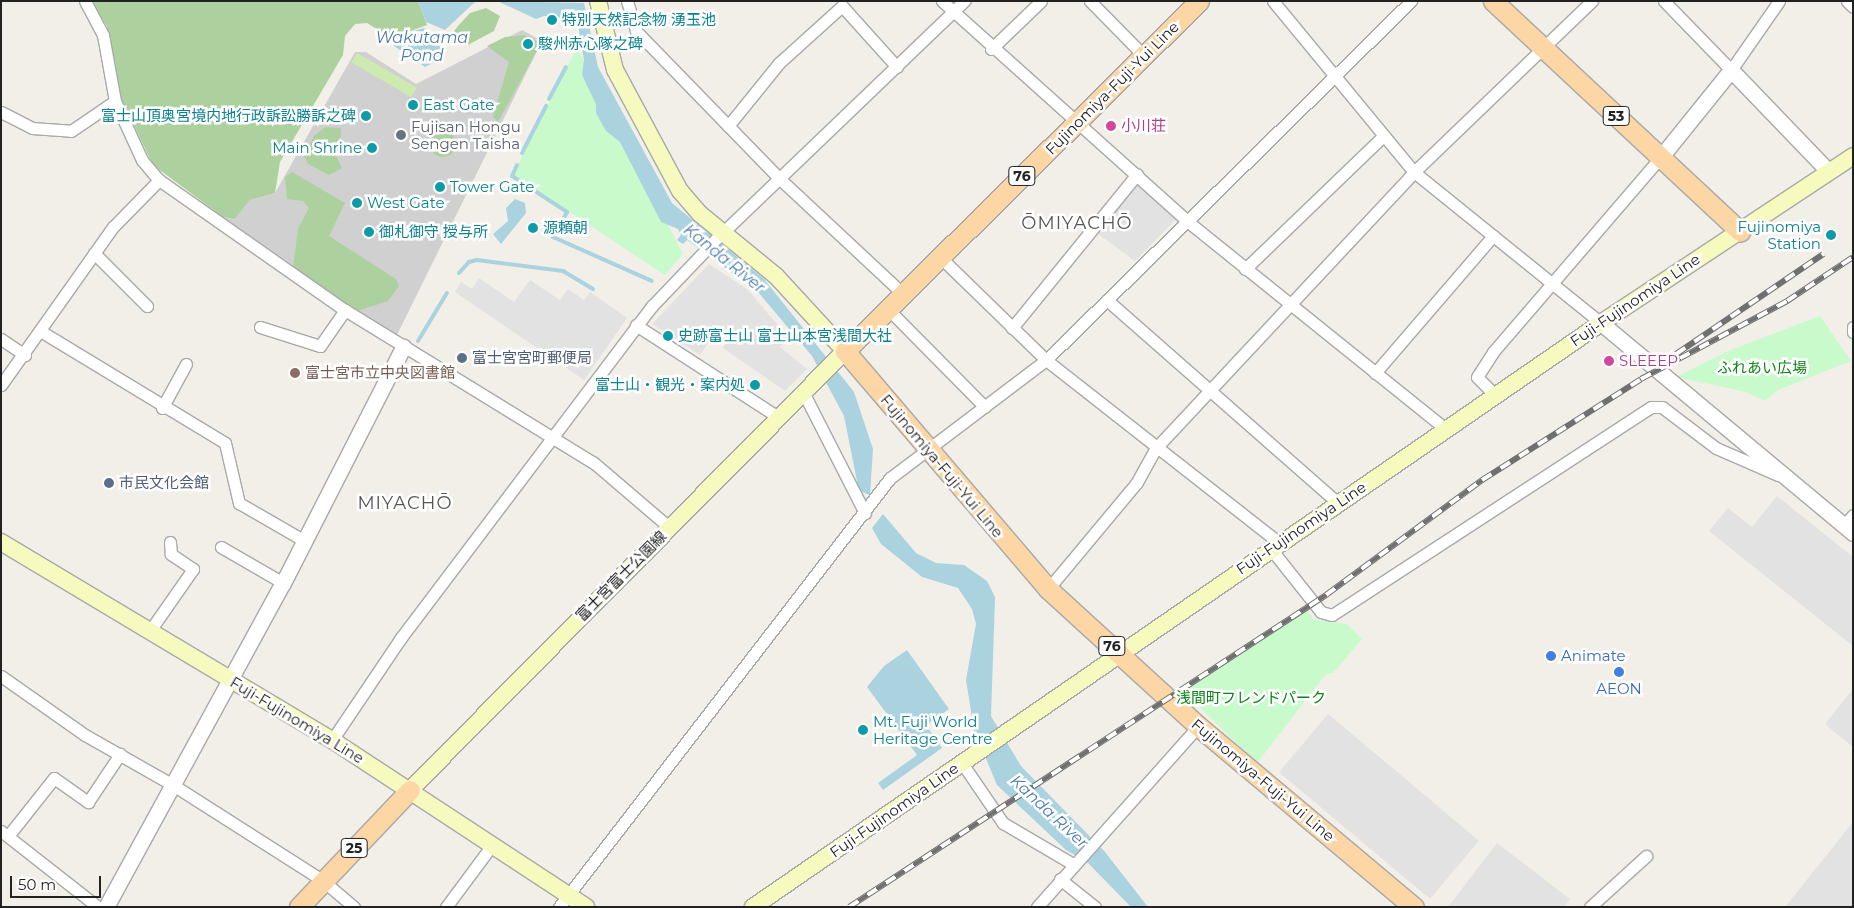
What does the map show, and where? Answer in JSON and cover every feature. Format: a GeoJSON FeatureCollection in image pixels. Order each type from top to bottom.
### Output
{"type":"FeatureCollection","features":[{"type":"Feature","properties":{"kind":"main road"},"geometry":{"type":"LineString","coordinates":[[598,1],[615,70],[655,148],[680,191],[719,235],[776,276],[839,357]]}},
{"type":"Feature","properties":{"kind":"main road","name":"Fujinomiya-Fuji-Yui Line"},"geometry":{"type":"LineString","coordinates":[[1199,1],[839,357],[925,448],[1048,590],[1198,726],[1414,907]]}},
{"type":"Feature","properties":{"kind":"main road","name":"53"},"geometry":{"type":"LineString","coordinates":[[1493,1],[1544,46],[1660,158],[1740,231]]}},
{"type":"Feature","properties":{"kind":"main road","name":"Fuji-Fujinomiya Line"},"geometry":{"type":"LineString","coordinates":[[753,907],[962,763],[1005,731],[1494,395],[1853,156]]}},
{"type":"Feature","properties":{"kind":"main road","name":"富士宮富士公園線"},"geometry":{"type":"LineString","coordinates":[[410,790],[839,357]]}},
{"type":"Feature","properties":{"kind":"main road","name":"Fuji-Fujinomiya Line"},"geometry":{"type":"LineString","coordinates":[[1,542],[332,740],[492,845],[564,901],[586,907]]}},
{"type":"Feature","properties":{"kind":"main road","name":"25"},"geometry":{"type":"LineString","coordinates":[[299,907],[322,880],[410,790]]}},
{"type":"Feature","properties":{"kind":"street"},"geometry":{"type":"LineString","coordinates":[[85,1],[103,35],[115,101],[142,160],[159,180],[345,310],[403,347],[552,435],[594,463],[669,527]]}},
{"type":"Feature","properties":{"kind":"street"},"geometry":{"type":"LineString","coordinates":[[626,1],[636,31],[781,180],[902,293]]}},
{"type":"Feature","properties":{"kind":"street"},"geometry":{"type":"LineString","coordinates":[[942,1],[990,49],[1137,174],[1187,221],[1446,429]]}},
{"type":"Feature","properties":{"kind":"street"},"geometry":{"type":"LineString","coordinates":[[332,740],[400,639],[636,325],[719,235],[781,180],[964,1]]}},
{"type":"Feature","properties":{"kind":"street"},"geometry":{"type":"LineString","coordinates":[[990,49],[1041,1]]}},
{"type":"Feature","properties":{"kind":"street"},"geometry":{"type":"LineString","coordinates":[[1090,1],[1144,56]]}},
{"type":"Feature","properties":{"kind":"street"},"geometry":{"type":"LineString","coordinates":[[1273,1],[1414,172],[1552,287],[1601,323],[1782,477],[1850,525]]}},
{"type":"Feature","properties":{"kind":"street"},"geometry":{"type":"LineString","coordinates":[[564,901],[865,513],[890,478],[925,448],[985,407],[1046,360],[1411,1]]}},
{"type":"Feature","properties":{"kind":"street"},"geometry":{"type":"LineString","coordinates":[[1048,590],[1137,482],[1155,449],[1414,172],[1592,1]]}},
{"type":"Feature","properties":{"kind":"street"},"geometry":{"type":"LineString","coordinates":[[1664,1],[1829,172]]}},
{"type":"Feature","properties":{"kind":"street"},"geometry":{"type":"LineString","coordinates":[[1494,395],[1477,377],[1731,70],[1779,1]]}},
{"type":"Feature","properties":{"kind":"street"},"geometry":{"type":"LineString","coordinates":[[1847,1],[1853,7]]}},
{"type":"Feature","properties":{"kind":"street"},"geometry":{"type":"LineString","coordinates":[[728,126],[779,63],[842,6],[897,67]]}},
{"type":"Feature","properties":{"kind":"street"},"geometry":{"type":"LineString","coordinates":[[4,120],[48,132],[72,131],[115,101]]}},
{"type":"Feature","properties":{"kind":"street"},"geometry":{"type":"LineString","coordinates":[[1245,269],[1383,136]]}},
{"type":"Feature","properties":{"kind":"street"},"geometry":{"type":"LineString","coordinates":[[1012,328],[1137,174]]}},
{"type":"Feature","properties":{"kind":"street"},"geometry":{"type":"LineString","coordinates":[[1,385],[42,332],[94,253],[159,180]]}},
{"type":"Feature","properties":{"kind":"street"},"geometry":{"type":"LineString","coordinates":[[1375,373],[1493,236]]}},
{"type":"Feature","properties":{"kind":"street"},"geometry":{"type":"LineString","coordinates":[[94,253],[147,306]]}},
{"type":"Feature","properties":{"kind":"street"},"geometry":{"type":"LineString","coordinates":[[940,257],[1046,360],[1275,546],[1321,612],[1332,615],[1652,407],[1662,407],[1716,448],[1782,477]]}},
{"type":"Feature","properties":{"kind":"street"},"geometry":{"type":"LineString","coordinates":[[1107,300],[1338,503]]}},
{"type":"Feature","properties":{"kind":"street"},"geometry":{"type":"LineString","coordinates":[[887,308],[985,407]]}},
{"type":"Feature","properties":{"kind":"street"},"geometry":{"type":"LineString","coordinates":[[260,327],[320,346],[345,310]]}},
{"type":"Feature","properties":{"kind":"street"},"geometry":{"type":"LineString","coordinates":[[636,325],[778,418]]}},
{"type":"Feature","properties":{"kind":"street"},"geometry":{"type":"LineString","coordinates":[[1853,327],[1853,332]]}},
{"type":"Feature","properties":{"kind":"street"},"geometry":{"type":"LineString","coordinates":[[42,332],[162,408],[225,443],[239,502],[303,540]]}},
{"type":"Feature","properties":{"kind":"street"},"geometry":{"type":"LineString","coordinates":[[1,339],[25,355]]}},
{"type":"Feature","properties":{"kind":"street"},"geometry":{"type":"LineString","coordinates":[[106,907],[283,583],[303,540],[403,347]]}},
{"type":"Feature","properties":{"kind":"street"},"geometry":{"type":"LineString","coordinates":[[162,408],[186,364]]}},
{"type":"Feature","properties":{"kind":"street"},"geometry":{"type":"LineString","coordinates":[[803,392],[865,513]]}},
{"type":"Feature","properties":{"kind":"street"},"geometry":{"type":"LineString","coordinates":[[149,632],[193,569],[171,554],[170,542]]}},
{"type":"Feature","properties":{"kind":"street"},"geometry":{"type":"LineString","coordinates":[[221,547],[283,583]]}},
{"type":"Feature","properties":{"kind":"street"},"geometry":{"type":"LineString","coordinates":[[1,676],[120,754],[173,785],[322,880],[354,907]]}},
{"type":"Feature","properties":{"kind":"street"},"geometry":{"type":"LineString","coordinates":[[1037,907],[1198,726]]}},
{"type":"Feature","properties":{"kind":"street"},"geometry":{"type":"LineString","coordinates":[[98,907],[3,833],[54,778],[88,802],[120,754]]}},
{"type":"Feature","properties":{"kind":"street"},"geometry":{"type":"LineString","coordinates":[[962,763],[1003,823],[1076,861]]}},
{"type":"Feature","properties":{"kind":"street"},"geometry":{"type":"LineString","coordinates":[[446,907],[492,845]]}},
{"type":"Feature","properties":{"kind":"street"},"geometry":{"type":"LineString","coordinates":[[1590,907],[1646,856]]}},
{"type":"Feature","properties":{"kind":"street"},"geometry":{"type":"LineString","coordinates":[[1060,879],[1096,907]]}},
{"type":"Feature","properties":{"kind":"shaded area","name":"Fujisan Hongu Sengen Taisha"},"geometry":{"type":"Polygon","coordinates":[[[522,30],[542,41],[396,337],[223,217],[235,219],[250,200],[275,193],[355,52],[366,52],[416,84],[522,30]]]}},
{"type":"Feature","properties":{"kind":"shaded area"},"geometry":{"type":"Polygon","coordinates":[[[1136,181],[1177,218],[1135,261],[1097,233],[1136,181]]]}},
{"type":"Feature","properties":{"kind":"shaded area"},"geometry":{"type":"Polygon","coordinates":[[[709,264],[748,290],[788,337],[780,347],[807,369],[785,391],[723,348],[733,333],[720,325],[700,355],[652,324],[709,264]]]}},
{"type":"Feature","properties":{"kind":"shaded area"},"geometry":{"type":"Polygon","coordinates":[[[479,278],[514,302],[530,280],[560,300],[568,289],[584,300],[590,292],[627,318],[584,380],[455,292],[461,282],[472,289],[479,278]]]}},
{"type":"Feature","properties":{"kind":"shaded area"},"geometry":{"type":"Polygon","coordinates":[[[1777,496],[1853,557],[1853,646],[1709,531],[1728,508],[1752,527],[1777,496]]]}},
{"type":"Feature","properties":{"kind":"shaded area"},"geometry":{"type":"Polygon","coordinates":[[[1853,689],[1853,747],[1825,724],[1853,689]]]}},
{"type":"Feature","properties":{"kind":"shaded area"},"geometry":{"type":"Polygon","coordinates":[[[1328,714],[1479,841],[1430,899],[1279,772],[1328,714]]]}},
{"type":"Feature","properties":{"kind":"shaded area"},"geometry":{"type":"Polygon","coordinates":[[[1853,822],[1853,907],[1785,907],[1853,822]]]}},
{"type":"Feature","properties":{"kind":"shaded area"},"geometry":{"type":"Polygon","coordinates":[[[1497,843],[1570,899],[1564,907],[1448,907],[1497,843]]]}},
{"type":"Feature","properties":{"kind":"green space"},"geometry":{"type":"Polygon","coordinates":[[[91,1],[418,1],[427,25],[391,38],[367,23],[355,24],[345,36],[343,55],[280,162],[275,193],[250,200],[235,219],[223,217],[153,165],[118,92],[107,26],[91,1]]]}},
{"type":"Feature","properties":{"kind":"green space"},"geometry":{"type":"Polygon","coordinates":[[[486,8],[500,16],[494,31],[466,46],[455,43],[451,35],[458,26],[470,13],[486,8]]]}},
{"type":"Feature","properties":{"kind":"green space"},"geometry":{"type":"Polygon","coordinates":[[[524,35],[541,43],[498,122],[493,117],[509,62],[487,46],[505,37],[524,35]]]}},
{"type":"Feature","properties":{"kind":"green space"},"geometry":{"type":"Polygon","coordinates":[[[577,48],[683,254],[665,275],[513,175],[577,48]]]}},
{"type":"Feature","properties":{"kind":"green space"},"geometry":{"type":"Polygon","coordinates":[[[357,53],[417,88],[411,97],[352,63],[357,53]]]}},
{"type":"Feature","properties":{"kind":"green space"},"geometry":{"type":"Polygon","coordinates":[[[325,127],[341,128],[341,136],[332,148],[342,168],[329,175],[308,164],[304,156],[314,136],[325,127]]]}},
{"type":"Feature","properties":{"kind":"green space"},"geometry":{"type":"Polygon","coordinates":[[[443,131],[453,134],[456,144],[453,154],[443,157],[433,154],[430,144],[433,134],[443,131]]]}},
{"type":"Feature","properties":{"kind":"green space"},"geometry":{"type":"Polygon","coordinates":[[[292,172],[345,203],[329,236],[396,279],[399,286],[388,301],[357,311],[293,268],[298,229],[309,208],[303,201],[287,199],[285,177],[292,172]]]}},
{"type":"Feature","properties":{"kind":"green space","name":"ふれあい広場"},"geometry":{"type":"Polygon","coordinates":[[[1820,316],[1851,361],[1778,390],[1765,401],[1746,392],[1676,377],[1728,351],[1820,316]]]}},
{"type":"Feature","properties":{"kind":"green space","name":"浅間町フレンドパーク"},"geometry":{"type":"Polygon","coordinates":[[[1306,608],[1313,619],[1347,624],[1362,639],[1333,673],[1326,674],[1257,763],[1182,690],[1306,608]]]}},
{"type":"Feature","properties":{"kind":"water","name":"Wakutama Pond"},"geometry":{"type":"Polygon","coordinates":[[[418,1],[476,1],[445,30],[426,22],[418,1]]]}},
{"type":"Feature","properties":{"kind":"water","name":"Kanda River"},"geometry":{"type":"Polygon","coordinates":[[[497,1],[584,3],[598,67],[672,203],[764,279],[854,392],[873,449],[870,495],[859,491],[844,416],[812,356],[758,292],[687,240],[683,244],[677,240],[681,235],[678,229],[661,222],[620,142],[606,131],[596,113],[596,104],[582,75],[584,60],[577,19],[544,16],[536,19],[497,1]]]}},
{"type":"Feature","properties":{"kind":"water","name":"Wakutama Pond"},"geometry":{"type":"Polygon","coordinates":[[[424,28],[445,48],[435,62],[425,67],[394,46],[403,34],[424,28]]]}},
{"type":"Feature","properties":{"kind":"water"},"geometry":{"type":"Polygon","coordinates":[[[515,199],[525,203],[526,213],[501,244],[493,234],[508,221],[506,208],[515,199]]]}},
{"type":"Feature","properties":{"kind":"water","name":"Kanda River"},"geometry":{"type":"Polygon","coordinates":[[[883,514],[916,553],[936,563],[964,565],[987,581],[995,597],[991,716],[1021,766],[1105,852],[1148,907],[1131,907],[1088,863],[1066,850],[997,785],[974,730],[966,680],[976,624],[972,609],[958,588],[922,577],[881,544],[872,528],[883,514]]]}},
{"type":"Feature","properties":{"kind":"water"},"geometry":{"type":"Polygon","coordinates":[[[907,650],[949,709],[926,725],[942,748],[883,790],[878,783],[917,755],[867,687],[884,666],[907,650]]]}},
{"type":"Feature","properties":{"kind":"waterway"},"geometry":{"type":"LineString","coordinates":[[549,99],[566,67]]}},
{"type":"Feature","properties":{"kind":"waterway"},"geometry":{"type":"LineString","coordinates":[[522,153],[546,106]]}},
{"type":"Feature","properties":{"kind":"waterway"},"geometry":{"type":"LineString","coordinates":[[517,165],[512,176],[567,212],[553,237],[652,281]]}},
{"type":"Feature","properties":{"kind":"waterway"},"geometry":{"type":"LineString","coordinates":[[459,273],[469,262],[477,260],[563,271],[593,289]]}},
{"type":"Feature","properties":{"kind":"waterway"},"geometry":{"type":"LineString","coordinates":[[418,341],[447,293]]}},
{"type":"Feature","properties":{"kind":"railway"},"geometry":{"type":"LineString","coordinates":[[1676,354],[1823,254]]}},
{"type":"Feature","properties":{"kind":"railway"},"geometry":{"type":"LineString","coordinates":[[849,907],[1326,595],[1482,480],[1641,379],[1787,301],[1853,257]]}},
{"type":"Feature","properties":{"kind":"place","name":"特別天然記念物 湧玉池"},"geometry":{"type":"Point","coordinates":[552,20]}},
{"type":"Feature","properties":{"kind":"place","name":"駿州赤心隊之碑"},"geometry":{"type":"Point","coordinates":[528,44]}},
{"type":"Feature","properties":{"kind":"place","name":"East Gate"},"geometry":{"type":"Point","coordinates":[413,105]}},
{"type":"Feature","properties":{"kind":"place","name":"富士山頂奥宮境内地行政訴訟勝訴之碑"},"geometry":{"type":"Point","coordinates":[366,116]}},
{"type":"Feature","properties":{"kind":"place","name":"小川荘"},"geometry":{"type":"Point","coordinates":[1111,126]}},
{"type":"Feature","properties":{"kind":"place","name":"Fujisan Hongu Sengen Taisha"},"geometry":{"type":"Point","coordinates":[401,135]}},
{"type":"Feature","properties":{"kind":"place","name":"Main Shrine"},"geometry":{"type":"Point","coordinates":[372,148]}},
{"type":"Feature","properties":{"kind":"place","name":"Tower Gate"},"geometry":{"type":"Point","coordinates":[440,187]}},
{"type":"Feature","properties":{"kind":"place","name":"West Gate"},"geometry":{"type":"Point","coordinates":[357,203]}},
{"type":"Feature","properties":{"kind":"place","name":"源頼朝"},"geometry":{"type":"Point","coordinates":[533,228]}},
{"type":"Feature","properties":{"kind":"place","name":"御札御守 授与所"},"geometry":{"type":"Point","coordinates":[369,232]}},
{"type":"Feature","properties":{"kind":"place","name":"Fujinomiya Station"},"geometry":{"type":"Point","coordinates":[1831,235]}},
{"type":"Feature","properties":{"kind":"place","name":"史跡富士山 富士山本宮浅間大社"},"geometry":{"type":"Point","coordinates":[668,336]}},
{"type":"Feature","properties":{"kind":"place","name":"富士宮宮町郵便局"},"geometry":{"type":"Point","coordinates":[462,358]}},
{"type":"Feature","properties":{"kind":"place","name":"SLEEEP"},"geometry":{"type":"Point","coordinates":[1609,361]}},
{"type":"Feature","properties":{"kind":"place","name":"富士宮市立中央図書館"},"geometry":{"type":"Point","coordinates":[295,373]}},
{"type":"Feature","properties":{"kind":"place","name":"富士山・観光・案内処"},"geometry":{"type":"Point","coordinates":[755,385]}},
{"type":"Feature","properties":{"kind":"place","name":"市民文化会館"},"geometry":{"type":"Point","coordinates":[109,483]}},
{"type":"Feature","properties":{"kind":"place","name":"Animate"},"geometry":{"type":"Point","coordinates":[1551,656]}},
{"type":"Feature","properties":{"kind":"place","name":"AEON"},"geometry":{"type":"Point","coordinates":[1619,672]}},
{"type":"Feature","properties":{"kind":"place","name":"Mt. Fuji World Heritage Centre"},"geometry":{"type":"Point","coordinates":[863,730]}},
{"type":"Feature","properties":{"kind":"district","name":"ŌMIYACHŌ"},"geometry":{"type":"Point","coordinates":[1077,223]}},
{"type":"Feature","properties":{"kind":"district","name":"MIYACHŌ"},"geometry":{"type":"Point","coordinates":[405,503]}}]}
